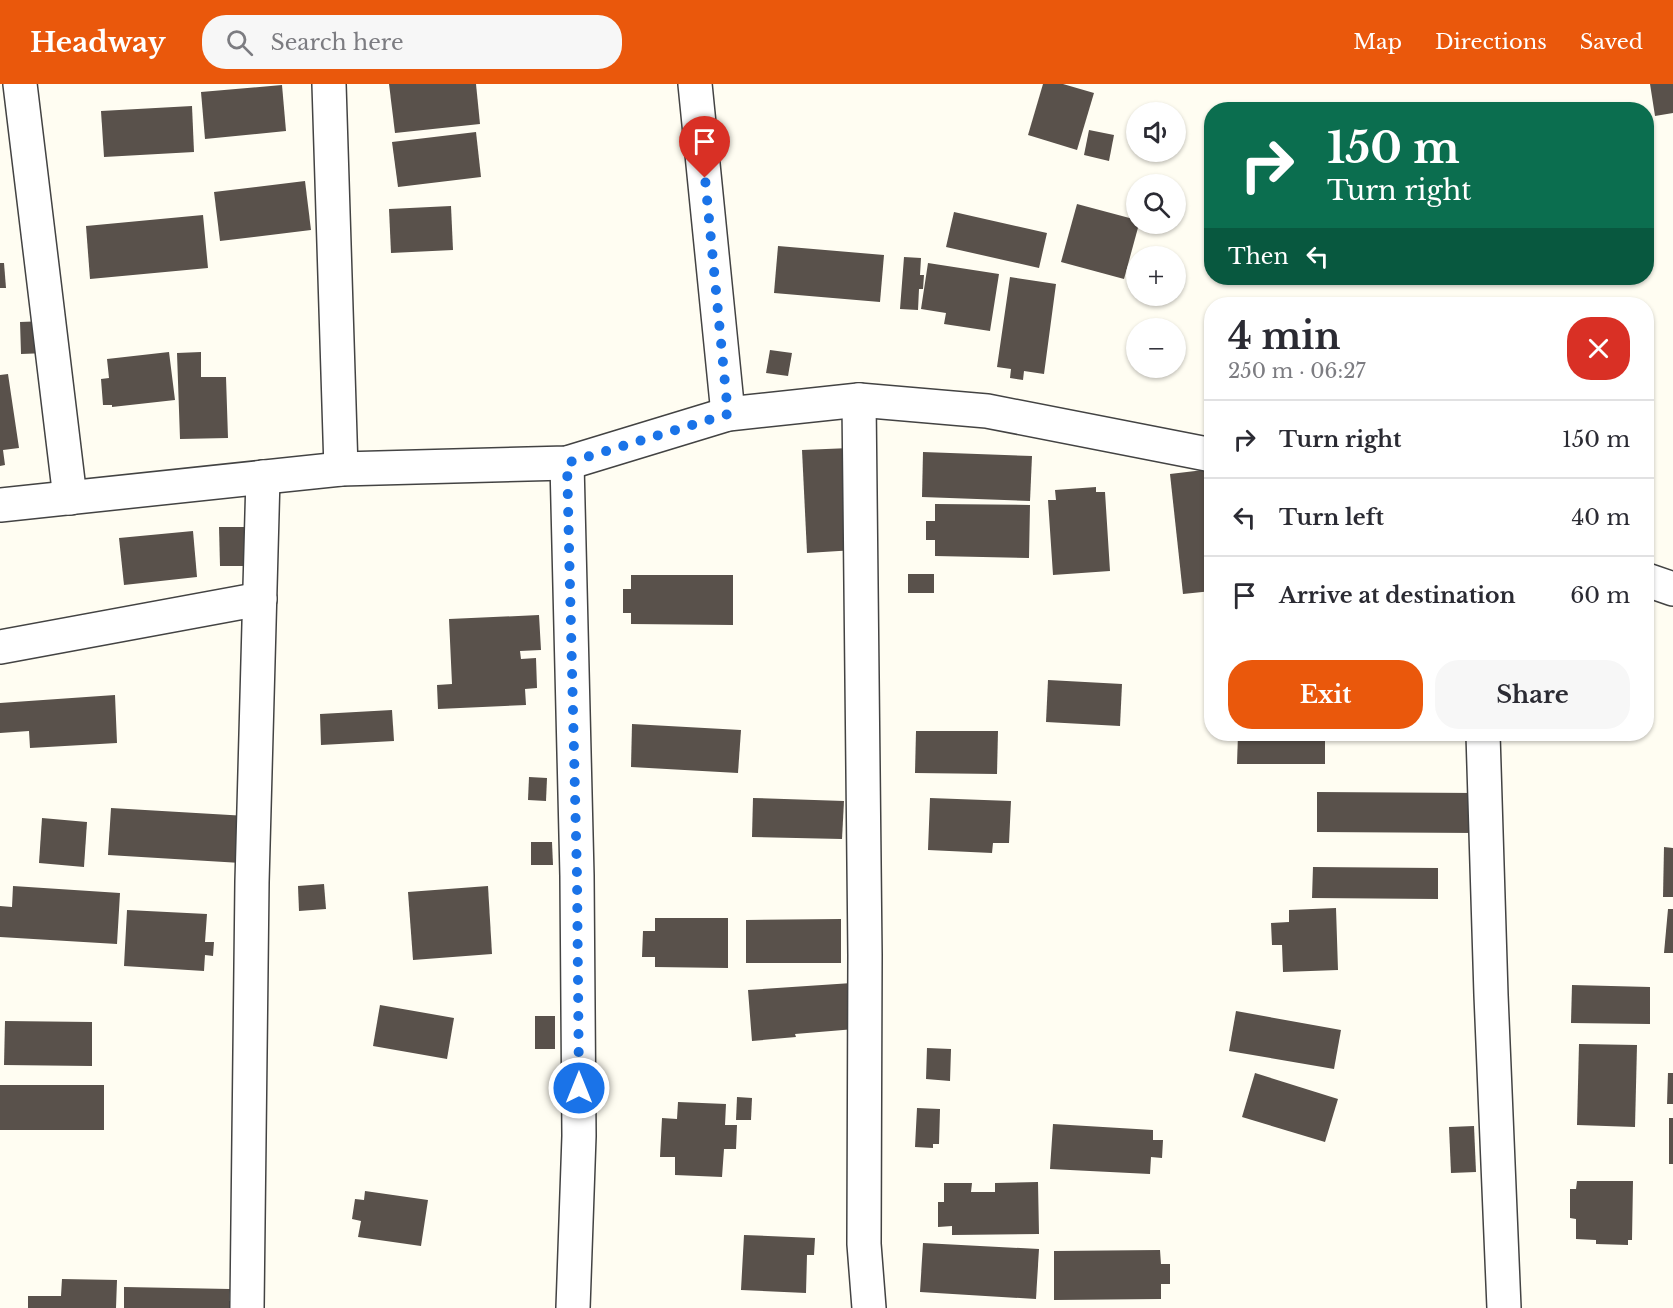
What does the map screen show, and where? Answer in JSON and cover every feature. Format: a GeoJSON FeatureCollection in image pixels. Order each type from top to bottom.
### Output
{"type":"FeatureCollection","features":[{"type":"Feature","properties":{"kind":"street"},"geometry":{"type":"LineString","coordinates":[[20,84],[70,498]]}},
{"type":"Feature","properties":{"kind":"street"},"geometry":{"type":"LineString","coordinates":[[329,84],[341,469]]}},
{"type":"Feature","properties":{"kind":"street"},"geometry":{"type":"LineString","coordinates":[[695,84],[728,414]]}},
{"type":"Feature","properties":{"kind":"street"},"geometry":{"type":"LineString","coordinates":[[0,504],[341,469],[567,463],[728,414],[859,400],[987,411],[1204,453]]}},
{"type":"Feature","properties":{"kind":"street"},"geometry":{"type":"LineString","coordinates":[[859,400],[865,955],[864,1244],[869,1308]]}},
{"type":"Feature","properties":{"kind":"street"},"geometry":{"type":"LineString","coordinates":[[567,463],[577,876],[579,1112],[573,1308]]}},
{"type":"Feature","properties":{"kind":"street"},"geometry":{"type":"LineString","coordinates":[[247,1308],[252,882],[263,477]]}},
{"type":"Feature","properties":{"kind":"street"},"geometry":{"type":"LineString","coordinates":[[1654,582],[1673,589]]}},
{"type":"Feature","properties":{"kind":"street"},"geometry":{"type":"LineString","coordinates":[[0,647],[260,598]]}},
{"type":"Feature","properties":{"kind":"street"},"geometry":{"type":"LineString","coordinates":[[1483,741],[1492,1031],[1504,1308]]}},
{"type":"Feature","properties":{"kind":"building"},"geometry":{"type":"Polygon","coordinates":[[[389,84],[476,84],[480,124],[395,133],[389,84]]]}},
{"type":"Feature","properties":{"kind":"building"},"geometry":{"type":"Polygon","coordinates":[[[1043,84],[1063,84],[1094,93],[1077,150],[1028,135],[1043,84]]]}},
{"type":"Feature","properties":{"kind":"building"},"geometry":{"type":"Polygon","coordinates":[[[1650,84],[1673,84],[1673,113],[1655,116],[1650,84]]]}},
{"type":"Feature","properties":{"kind":"building"},"geometry":{"type":"Polygon","coordinates":[[[282,85],[286,131],[205,139],[201,92],[282,85]]]}},
{"type":"Feature","properties":{"kind":"building"},"geometry":{"type":"Polygon","coordinates":[[[192,106],[194,152],[104,157],[101,111],[192,106]]]}},
{"type":"Feature","properties":{"kind":"building"},"geometry":{"type":"Polygon","coordinates":[[[1089,130],[1114,135],[1109,161],[1084,155],[1089,130]]]}},
{"type":"Feature","properties":{"kind":"building"},"geometry":{"type":"Polygon","coordinates":[[[476,132],[481,177],[398,187],[392,142],[476,132]]]}},
{"type":"Feature","properties":{"kind":"building"},"geometry":{"type":"Polygon","coordinates":[[[305,181],[311,230],[220,241],[214,192],[305,181]]]}},
{"type":"Feature","properties":{"kind":"building"},"geometry":{"type":"Polygon","coordinates":[[[1077,204],[1126,217],[1126,234],[1136,234],[1133,246],[1126,246],[1124,279],[1061,262],[1077,204]]]}},
{"type":"Feature","properties":{"kind":"building"},"geometry":{"type":"Polygon","coordinates":[[[451,206],[453,250],[391,253],[389,209],[451,206]]]}},
{"type":"Feature","properties":{"kind":"building"},"geometry":{"type":"Polygon","coordinates":[[[954,212],[1047,233],[1039,268],[946,247],[954,212]]]}},
{"type":"Feature","properties":{"kind":"building"},"geometry":{"type":"Polygon","coordinates":[[[203,215],[208,268],[90,279],[86,226],[203,215]]]}},
{"type":"Feature","properties":{"kind":"building"},"geometry":{"type":"Polygon","coordinates":[[[778,246],[884,255],[880,302],[774,293],[778,246]]]}},
{"type":"Feature","properties":{"kind":"building"},"geometry":{"type":"Polygon","coordinates":[[[904,257],[921,258],[920,275],[924,275],[923,289],[919,289],[918,310],[900,309],[904,257]]]}},
{"type":"Feature","properties":{"kind":"building"},"geometry":{"type":"Polygon","coordinates":[[[0,263],[4,263],[6,288],[0,288],[0,263]]]}},
{"type":"Feature","properties":{"kind":"building"},"geometry":{"type":"Polygon","coordinates":[[[928,263],[999,274],[990,331],[944,324],[946,313],[921,309],[928,263]]]}},
{"type":"Feature","properties":{"kind":"building"},"geometry":{"type":"Polygon","coordinates":[[[1010,277],[1056,284],[1044,374],[1024,371],[1023,380],[1010,378],[1011,369],[997,367],[1010,277]]]}},
{"type":"Feature","properties":{"kind":"building"},"geometry":{"type":"Polygon","coordinates":[[[46,321],[47,353],[21,354],[20,322],[46,321]]]}},
{"type":"Feature","properties":{"kind":"building"},"geometry":{"type":"Polygon","coordinates":[[[770,350],[792,353],[788,376],[766,373],[770,350]]]}},
{"type":"Feature","properties":{"kind":"building"},"geometry":{"type":"Polygon","coordinates":[[[169,352],[175,400],[112,407],[112,405],[103,405],[101,379],[109,378],[107,359],[169,352]]]}},
{"type":"Feature","properties":{"kind":"building"},"geometry":{"type":"Polygon","coordinates":[[[201,352],[201,377],[226,377],[228,438],[180,439],[177,353],[201,352]]]}},
{"type":"Feature","properties":{"kind":"building"},"geometry":{"type":"Polygon","coordinates":[[[8,374],[19,448],[3,450],[5,465],[0,466],[0,375],[8,374]]]}},
{"type":"Feature","properties":{"kind":"building"},"geometry":{"type":"Polygon","coordinates":[[[850,448],[855,550],[807,553],[802,450],[850,448]]]}},
{"type":"Feature","properties":{"kind":"building"},"geometry":{"type":"Polygon","coordinates":[[[923,452],[1032,456],[1030,501],[922,497],[923,452]]]}},
{"type":"Feature","properties":{"kind":"building"},"geometry":{"type":"Polygon","coordinates":[[[1204,470],[1204,592],[1183,594],[1170,474],[1204,470]]]}},
{"type":"Feature","properties":{"kind":"building"},"geometry":{"type":"Polygon","coordinates":[[[1096,487],[1096,492],[1105,492],[1110,571],[1053,575],[1048,500],[1056,500],[1055,490],[1096,487]]]}},
{"type":"Feature","properties":{"kind":"building"},"geometry":{"type":"Polygon","coordinates":[[[935,504],[1030,505],[1029,558],[935,556],[935,540],[926,540],[926,521],[935,521],[935,504]]]}},
{"type":"Feature","properties":{"kind":"building"},"geometry":{"type":"Polygon","coordinates":[[[219,527],[255,527],[255,566],[220,566],[219,527]]]}},
{"type":"Feature","properties":{"kind":"building"},"geometry":{"type":"Polygon","coordinates":[[[193,531],[197,577],[124,585],[119,538],[193,531]]]}},
{"type":"Feature","properties":{"kind":"building"},"geometry":{"type":"Polygon","coordinates":[[[908,574],[934,574],[934,593],[908,593],[908,574]]]}},
{"type":"Feature","properties":{"kind":"building"},"geometry":{"type":"Polygon","coordinates":[[[631,575],[733,575],[733,625],[631,624],[631,613],[623,613],[623,589],[631,589],[631,575]]]}},
{"type":"Feature","properties":{"kind":"building"},"geometry":{"type":"Polygon","coordinates":[[[539,615],[541,650],[520,651],[521,659],[536,658],[537,688],[525,689],[526,705],[438,709],[437,685],[452,684],[449,619],[539,615]]]}},
{"type":"Feature","properties":{"kind":"building"},"geometry":{"type":"Polygon","coordinates":[[[1048,680],[1122,684],[1120,726],[1046,722],[1048,680]]]}},
{"type":"Feature","properties":{"kind":"building"},"geometry":{"type":"Polygon","coordinates":[[[115,695],[117,743],[30,748],[29,731],[0,733],[0,703],[115,695]]]}},
{"type":"Feature","properties":{"kind":"building"},"geometry":{"type":"Polygon","coordinates":[[[392,710],[394,741],[321,745],[320,714],[392,710]]]}},
{"type":"Feature","properties":{"kind":"building"},"geometry":{"type":"Polygon","coordinates":[[[632,724],[741,730],[738,773],[631,767],[632,724]]]}},
{"type":"Feature","properties":{"kind":"building"},"geometry":{"type":"Polygon","coordinates":[[[916,731],[998,731],[997,774],[915,773],[916,731]]]}},
{"type":"Feature","properties":{"kind":"building"},"geometry":{"type":"Polygon","coordinates":[[[1238,741],[1325,741],[1325,764],[1237,764],[1238,741]]]}},
{"type":"Feature","properties":{"kind":"building"},"geometry":{"type":"Polygon","coordinates":[[[529,777],[547,778],[546,801],[528,800],[529,777]]]}},
{"type":"Feature","properties":{"kind":"building"},"geometry":{"type":"Polygon","coordinates":[[[1317,792],[1477,793],[1476,833],[1317,832],[1317,792]]]}},
{"type":"Feature","properties":{"kind":"building"},"geometry":{"type":"Polygon","coordinates":[[[753,798],[844,801],[842,839],[752,837],[753,798]]]}},
{"type":"Feature","properties":{"kind":"building"},"geometry":{"type":"Polygon","coordinates":[[[930,798],[1011,801],[1009,843],[993,843],[992,853],[928,850],[930,798]]]}},
{"type":"Feature","properties":{"kind":"building"},"geometry":{"type":"Polygon","coordinates":[[[111,808],[247,816],[241,863],[108,855],[111,808]]]}},
{"type":"Feature","properties":{"kind":"building"},"geometry":{"type":"Polygon","coordinates":[[[42,818],[87,822],[84,867],[39,863],[42,818]]]}},
{"type":"Feature","properties":{"kind":"building"},"geometry":{"type":"Polygon","coordinates":[[[531,842],[552,842],[553,865],[531,865],[531,842]]]}},
{"type":"Feature","properties":{"kind":"building"},"geometry":{"type":"Polygon","coordinates":[[[1664,847],[1673,848],[1673,897],[1663,897],[1664,847]]]}},
{"type":"Feature","properties":{"kind":"building"},"geometry":{"type":"Polygon","coordinates":[[[1313,867],[1438,868],[1438,899],[1312,898],[1313,867]]]}},
{"type":"Feature","properties":{"kind":"building"},"geometry":{"type":"Polygon","coordinates":[[[324,884],[326,909],[299,911],[298,886],[324,884]]]}},
{"type":"Feature","properties":{"kind":"building"},"geometry":{"type":"Polygon","coordinates":[[[13,886],[120,893],[117,944],[0,937],[0,906],[12,907],[13,886]]]}},
{"type":"Feature","properties":{"kind":"building"},"geometry":{"type":"Polygon","coordinates":[[[488,886],[492,954],[413,960],[408,892],[488,886]]]}},
{"type":"Feature","properties":{"kind":"building"},"geometry":{"type":"Polygon","coordinates":[[[1336,908],[1338,970],[1283,972],[1282,945],[1272,945],[1271,923],[1289,922],[1289,910],[1336,908]]]}},
{"type":"Feature","properties":{"kind":"building"},"geometry":{"type":"Polygon","coordinates":[[[1668,909],[1673,909],[1673,953],[1664,953],[1668,909]]]}},
{"type":"Feature","properties":{"kind":"building"},"geometry":{"type":"Polygon","coordinates":[[[127,910],[207,914],[205,942],[214,942],[213,956],[205,955],[204,971],[124,966],[127,910]]]}},
{"type":"Feature","properties":{"kind":"building"},"geometry":{"type":"Polygon","coordinates":[[[655,918],[728,918],[728,968],[655,967],[655,957],[642,957],[643,931],[655,931],[655,918]]]}},
{"type":"Feature","properties":{"kind":"building"},"geometry":{"type":"Polygon","coordinates":[[[841,919],[841,963],[746,963],[746,920],[841,919]]]}},
{"type":"Feature","properties":{"kind":"building"},"geometry":{"type":"Polygon","coordinates":[[[852,983],[855,1029],[795,1034],[796,1037],[752,1041],[748,990],[852,983]]]}},
{"type":"Feature","properties":{"kind":"building"},"geometry":{"type":"Polygon","coordinates":[[[1572,985],[1650,987],[1650,1024],[1571,1023],[1572,985]]]}},
{"type":"Feature","properties":{"kind":"building"},"geometry":{"type":"Polygon","coordinates":[[[380,1005],[454,1018],[447,1059],[373,1046],[380,1005]]]}},
{"type":"Feature","properties":{"kind":"building"},"geometry":{"type":"Polygon","coordinates":[[[1236,1011],[1341,1030],[1334,1069],[1229,1051],[1236,1011]]]}},
{"type":"Feature","properties":{"kind":"building"},"geometry":{"type":"Polygon","coordinates":[[[535,1016],[555,1016],[555,1049],[535,1049],[535,1016]]]}},
{"type":"Feature","properties":{"kind":"building"},"geometry":{"type":"Polygon","coordinates":[[[5,1021],[92,1022],[92,1066],[4,1065],[5,1021]]]}},
{"type":"Feature","properties":{"kind":"building"},"geometry":{"type":"Polygon","coordinates":[[[1579,1044],[1637,1045],[1635,1127],[1577,1125],[1579,1044]]]}},
{"type":"Feature","properties":{"kind":"building"},"geometry":{"type":"Polygon","coordinates":[[[927,1048],[951,1049],[950,1081],[926,1079],[927,1048]]]}},
{"type":"Feature","properties":{"kind":"building"},"geometry":{"type":"Polygon","coordinates":[[[1255,1073],[1338,1099],[1325,1142],[1242,1117],[1255,1073]]]}},
{"type":"Feature","properties":{"kind":"building"},"geometry":{"type":"Polygon","coordinates":[[[1668,1073],[1673,1073],[1673,1104],[1667,1104],[1668,1073]]]}},
{"type":"Feature","properties":{"kind":"building"},"geometry":{"type":"Polygon","coordinates":[[[0,1085],[104,1085],[104,1130],[0,1130],[0,1085]]]}},
{"type":"Feature","properties":{"kind":"building"},"geometry":{"type":"Polygon","coordinates":[[[737,1097],[752,1098],[751,1120],[736,1120],[737,1097]]]}},
{"type":"Feature","properties":{"kind":"building"},"geometry":{"type":"Polygon","coordinates":[[[678,1102],[726,1104],[725,1125],[737,1125],[736,1149],[724,1149],[722,1177],[675,1175],[675,1157],[660,1157],[662,1118],[677,1119],[678,1102]]]}},
{"type":"Feature","properties":{"kind":"building"},"geometry":{"type":"Polygon","coordinates":[[[917,1108],[940,1109],[939,1144],[933,1144],[933,1148],[915,1147],[917,1108]]]}},
{"type":"Feature","properties":{"kind":"building"},"geometry":{"type":"Polygon","coordinates":[[[1669,1118],[1673,1118],[1673,1164],[1669,1164],[1669,1118]]]}},
{"type":"Feature","properties":{"kind":"building"},"geometry":{"type":"Polygon","coordinates":[[[1053,1124],[1153,1130],[1153,1140],[1163,1140],[1162,1158],[1151,1157],[1150,1174],[1050,1169],[1053,1124]]]}},
{"type":"Feature","properties":{"kind":"building"},"geometry":{"type":"Polygon","coordinates":[[[1474,1126],[1476,1172],[1451,1173],[1449,1127],[1474,1126]]]}},
{"type":"Feature","properties":{"kind":"building"},"geometry":{"type":"Polygon","coordinates":[[[1577,1181],[1633,1181],[1632,1240],[1628,1240],[1628,1245],[1596,1244],[1596,1240],[1576,1239],[1576,1219],[1570,1218],[1570,1189],[1576,1189],[1577,1181]]]}},
{"type":"Feature","properties":{"kind":"building"},"geometry":{"type":"Polygon","coordinates":[[[1038,1182],[1039,1234],[952,1235],[952,1226],[938,1227],[938,1202],[944,1202],[944,1183],[972,1183],[971,1192],[995,1192],[995,1183],[1038,1182]]]}},
{"type":"Feature","properties":{"kind":"building"},"geometry":{"type":"Polygon","coordinates":[[[365,1191],[428,1200],[421,1246],[358,1237],[361,1221],[352,1219],[355,1199],[364,1200],[365,1191]]]}},
{"type":"Feature","properties":{"kind":"building"},"geometry":{"type":"Polygon","coordinates":[[[744,1235],[815,1238],[814,1255],[807,1255],[806,1293],[741,1290],[744,1235]]]}},
{"type":"Feature","properties":{"kind":"building"},"geometry":{"type":"Polygon","coordinates":[[[923,1243],[1039,1249],[1036,1299],[920,1292],[923,1243]]]}},
{"type":"Feature","properties":{"kind":"building"},"geometry":{"type":"Polygon","coordinates":[[[1160,1250],[1161,1264],[1170,1264],[1170,1284],[1161,1284],[1161,1299],[1054,1300],[1054,1251],[1160,1250]]]}},
{"type":"Feature","properties":{"kind":"building"},"geometry":{"type":"Polygon","coordinates":[[[62,1279],[117,1280],[116,1308],[28,1308],[28,1296],[61,1296],[62,1279]]]}},
{"type":"Feature","properties":{"kind":"building"},"geometry":{"type":"Polygon","coordinates":[[[124,1287],[230,1289],[229,1301],[239,1301],[239,1308],[124,1308],[124,1287]]]}},
{"type":"Feature","properties":{"kind":"route"},"geometry":{"type":"LineString","coordinates":[[579,1088],[577,876],[567,463],[728,414],[705,178]]}}]}
